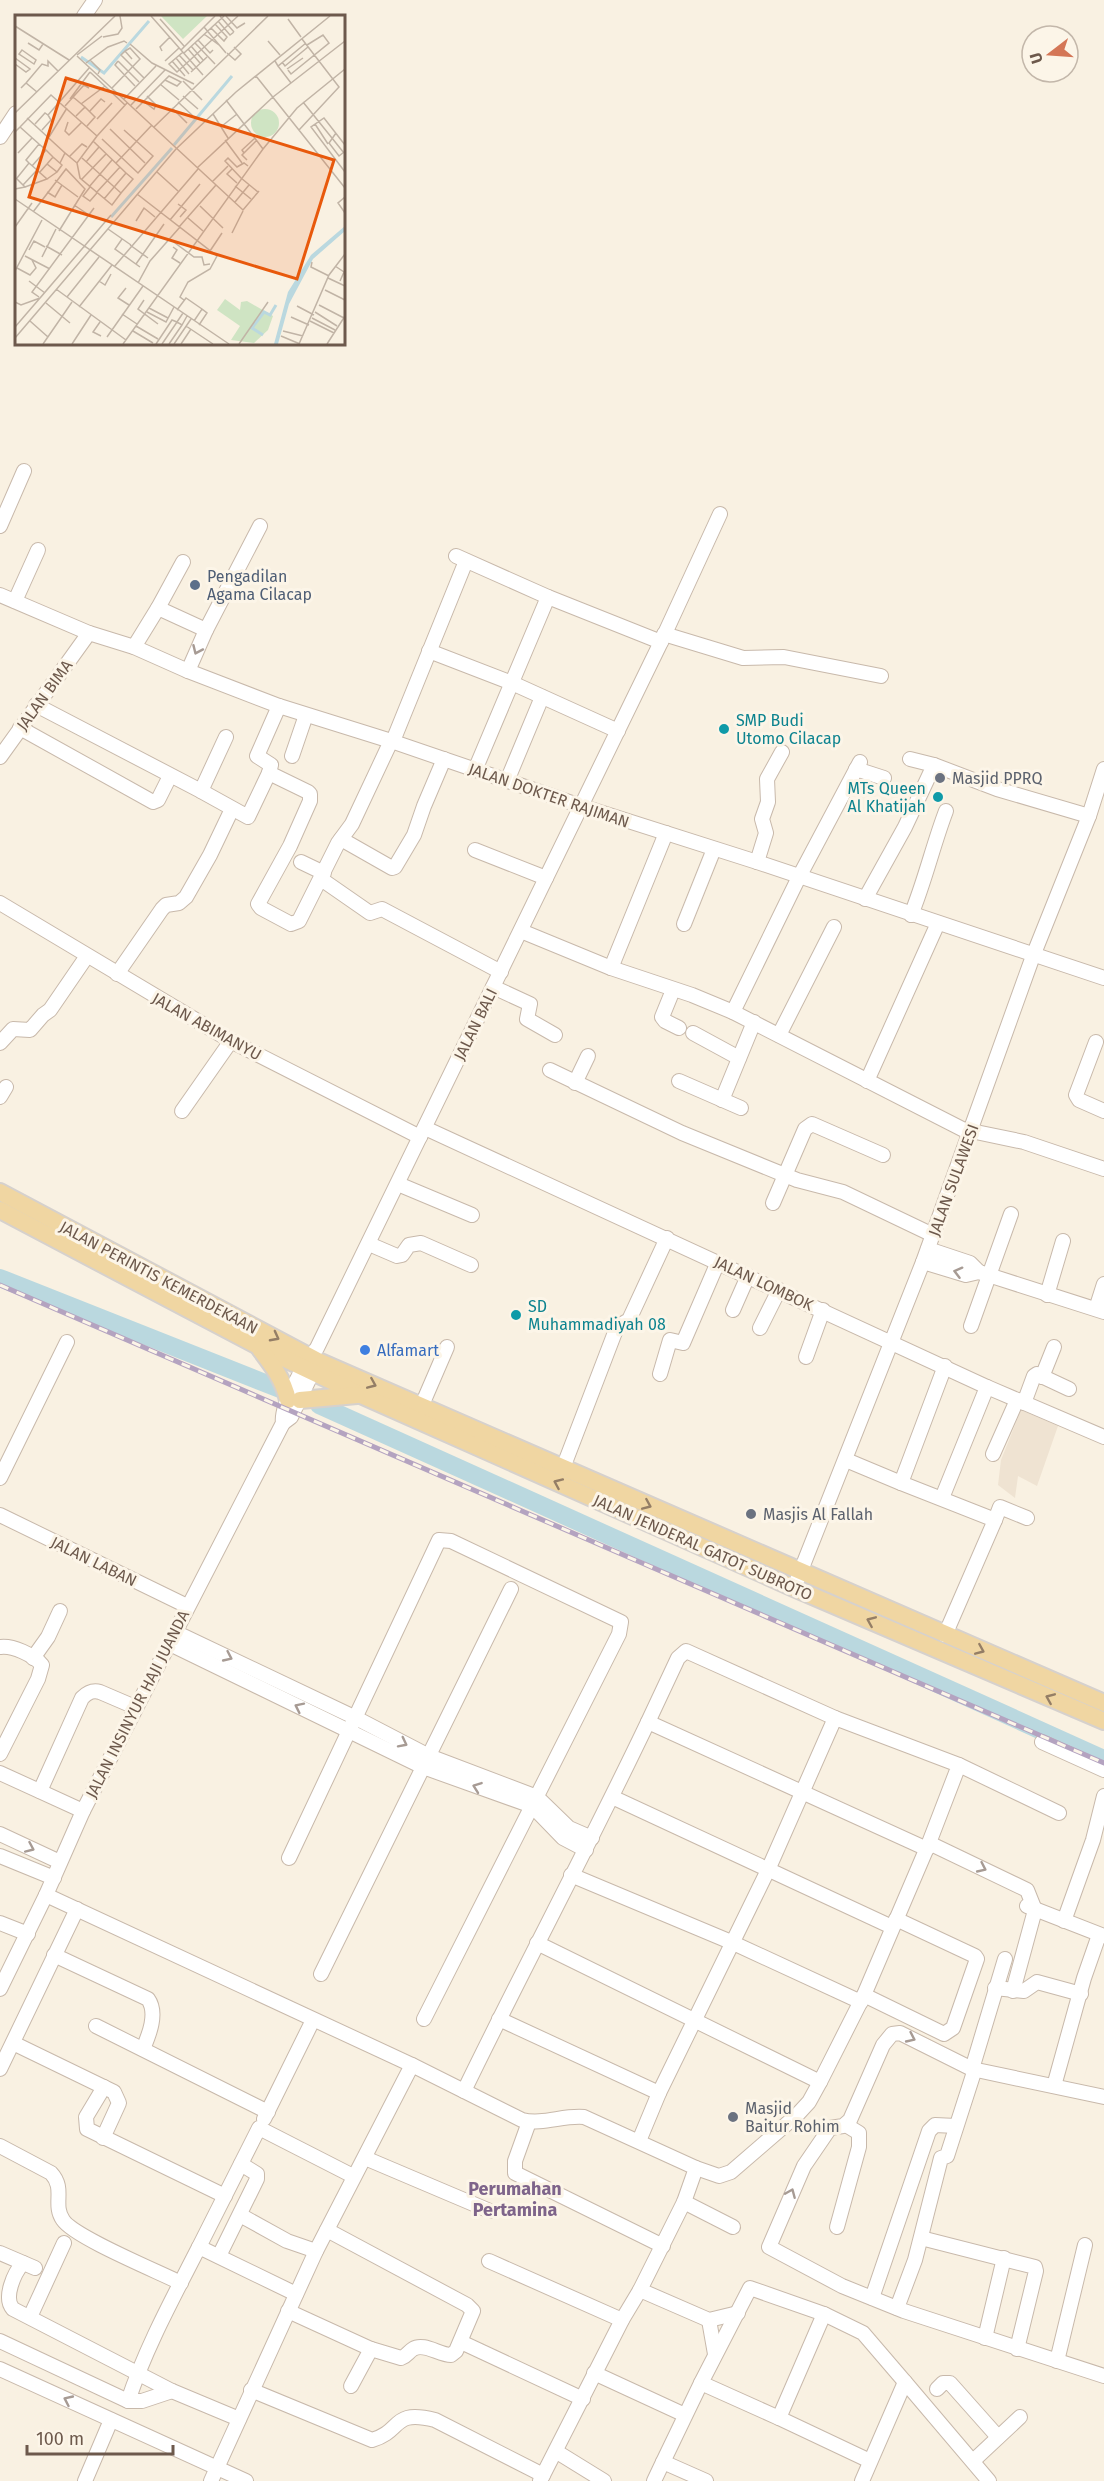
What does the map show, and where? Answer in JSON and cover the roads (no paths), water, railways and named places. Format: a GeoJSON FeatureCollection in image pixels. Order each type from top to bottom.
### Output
{"type":"FeatureCollection","features":[{"type":"Feature","properties":{"kind":"main road","name":"JALAN PERINTIS KEMERDEKAAN"},"geometry":{"type":"LineString","coordinates":[[0,1192],[24,1215],[258,1346],[312,1361]]}},
{"type":"Feature","properties":{"kind":"main road","name":"JALAN PERINTIS KEMERDEKAAN"},"geometry":{"type":"LineString","coordinates":[[0,1210],[24,1215],[312,1361]]}},
{"type":"Feature","properties":{"kind":"main road"},"geometry":{"type":"LineString","coordinates":[[258,1346],[278,1372],[294,1400],[361,1395]]}},
{"type":"Feature","properties":{"kind":"main road","name":"JALAN JENDERAL GATOT SUBROTO"},"geometry":{"type":"LineString","coordinates":[[312,1361],[361,1395],[794,1588],[1104,1721]]}},
{"type":"Feature","properties":{"kind":"main road","name":"JALAN JENDERAL GATOT SUBROTO"},"geometry":{"type":"LineString","coordinates":[[312,1361],[422,1405],[1104,1703]]}},
{"type":"Feature","properties":{"kind":"street"},"geometry":{"type":"LineString","coordinates":[[85,15],[95,0]]}},
{"type":"Feature","properties":{"kind":"street"},"geometry":{"type":"LineString","coordinates":[[0,137],[15,114]]}},
{"type":"Feature","properties":{"kind":"street"},"geometry":{"type":"LineString","coordinates":[[0,526],[24,471]]}},
{"type":"Feature","properties":{"kind":"street","name":"JALAN BALI"},"geometry":{"type":"LineString","coordinates":[[312,1361],[663,638],[720,514]]}},
{"type":"Feature","properties":{"kind":"street"},"geometry":{"type":"LineString","coordinates":[[188,671],[206,630],[260,526]]}},
{"type":"Feature","properties":{"kind":"street"},"geometry":{"type":"LineString","coordinates":[[15,601],[38,550]]}},
{"type":"Feature","properties":{"kind":"street"},"geometry":{"type":"LineString","coordinates":[[269,773],[310,794],[310,801],[258,906],[295,924],[303,914],[341,839],[360,808],[392,741],[429,651],[461,558],[548,597],[663,638],[743,658],[792,658],[881,676]]}},
{"type":"Feature","properties":{"kind":"street"},"geometry":{"type":"LineString","coordinates":[[134,647],[183,562]]}},
{"type":"Feature","properties":{"kind":"street","name":"JALAN DOKTER RAJIMAN"},"geometry":{"type":"LineString","coordinates":[[0,595],[89,633],[134,647],[188,671],[279,706],[392,741],[580,806],[757,862],[1104,978]]}},
{"type":"Feature","properties":{"kind":"street"},"geometry":{"type":"LineString","coordinates":[[475,770],[548,597]]}},
{"type":"Feature","properties":{"kind":"street"},"geometry":{"type":"LineString","coordinates":[[158,608],[206,630]]}},
{"type":"Feature","properties":{"kind":"street","name":"JALAN BIMA"},"geometry":{"type":"LineString","coordinates":[[0,756],[89,633]]}},
{"type":"Feature","properties":{"kind":"street"},"geometry":{"type":"LineString","coordinates":[[429,651],[512,683],[618,731]]}},
{"type":"Feature","properties":{"kind":"street"},"geometry":{"type":"LineString","coordinates":[[507,781],[542,697]]}},
{"type":"Feature","properties":{"kind":"street"},"geometry":{"type":"LineString","coordinates":[[36,705],[248,816],[272,765],[257,756],[279,706]]}},
{"type":"Feature","properties":{"kind":"street"},"geometry":{"type":"LineString","coordinates":[[292,756],[306,715]]}},
{"type":"Feature","properties":{"kind":"street"},"geometry":{"type":"LineString","coordinates":[[20,728],[153,802],[158,800],[170,776]]}},
{"type":"Feature","properties":{"kind":"street"},"geometry":{"type":"LineString","coordinates":[[201,791],[226,737]]}},
{"type":"Feature","properties":{"kind":"street"},"geometry":{"type":"LineString","coordinates":[[757,862],[766,833],[762,819],[768,802],[767,779],[782,752]]}},
{"type":"Feature","properties":{"kind":"street"},"geometry":{"type":"LineString","coordinates":[[341,839],[391,867],[395,867],[414,835],[423,806],[444,759]]}},
{"type":"Feature","properties":{"kind":"street"},"geometry":{"type":"LineString","coordinates":[[910,759],[934,765],[997,789],[1089,816]]}},
{"type":"Feature","properties":{"kind":"street"},"geometry":{"type":"LineString","coordinates":[[733,1012],[799,877],[858,765],[884,778]]}},
{"type":"Feature","properties":{"kind":"street"},"geometry":{"type":"LineString","coordinates":[[865,899],[905,827],[934,765]]}},
{"type":"Feature","properties":{"kind":"street","name":"JALAN SULAWESI"},"geometry":{"type":"LineString","coordinates":[[794,1588],[926,1255],[1033,956],[1089,816],[1104,770]]}},
{"type":"Feature","properties":{"kind":"street"},"geometry":{"type":"LineString","coordinates":[[117,974],[162,909],[166,905],[179,903],[186,897],[210,855],[232,809]]}},
{"type":"Feature","properties":{"kind":"street"},"geometry":{"type":"LineString","coordinates":[[910,915],[923,884],[934,841],[946,811]]}},
{"type":"Feature","properties":{"kind":"street"},"geometry":{"type":"LineString","coordinates":[[611,969],[666,833]]}},
{"type":"Feature","properties":{"kind":"street"},"geometry":{"type":"LineString","coordinates":[[684,924],[714,849]]}},
{"type":"Feature","properties":{"kind":"street"},"geometry":{"type":"LineString","coordinates":[[475,850],[546,878]]}},
{"type":"Feature","properties":{"kind":"street"},"geometry":{"type":"LineString","coordinates":[[301,862],[370,913],[382,909],[501,972]]}},
{"type":"Feature","properties":{"kind":"street","name":"JALAN ABIMANYU"},"geometry":{"type":"LineString","coordinates":[[0,903],[231,1041],[423,1132]]}},
{"type":"Feature","properties":{"kind":"street"},"geometry":{"type":"LineString","coordinates":[[867,1081],[938,923]]}},
{"type":"Feature","properties":{"kind":"street"},"geometry":{"type":"LineString","coordinates":[[779,1035],[834,927]]}},
{"type":"Feature","properties":{"kind":"street"},"geometry":{"type":"LineString","coordinates":[[521,931],[611,969],[692,994],[733,1012],[971,1132],[1024,1142],[1103,1166]]}},
{"type":"Feature","properties":{"kind":"street"},"geometry":{"type":"LineString","coordinates":[[1,1039],[13,1029],[30,1030],[50,1010],[87,956]]}},
{"type":"Feature","properties":{"kind":"street"},"geometry":{"type":"LineString","coordinates":[[493,987],[530,1004],[527,1019],[555,1035]]}},
{"type":"Feature","properties":{"kind":"street"},"geometry":{"type":"LineString","coordinates":[[673,990],[662,1017],[679,1028]]}},
{"type":"Feature","properties":{"kind":"street"},"geometry":{"type":"LineString","coordinates":[[722,1100],[754,1022]]}},
{"type":"Feature","properties":{"kind":"street"},"geometry":{"type":"LineString","coordinates":[[693,1033],[739,1058]]}},
{"type":"Feature","properties":{"kind":"street"},"geometry":{"type":"LineString","coordinates":[[182,1111],[231,1041]]}},
{"type":"Feature","properties":{"kind":"street"},"geometry":{"type":"LineString","coordinates":[[1096,1042],[1076,1095],[1079,1100],[1104,1111]]}},
{"type":"Feature","properties":{"kind":"street"},"geometry":{"type":"LineString","coordinates":[[575,1083],[588,1056]]}},
{"type":"Feature","properties":{"kind":"street"},"geometry":{"type":"LineString","coordinates":[[550,1070],[682,1133],[786,1175],[843,1192],[933,1235]]}},
{"type":"Feature","properties":{"kind":"street"},"geometry":{"type":"LineString","coordinates":[[679,1081],[741,1108]]}},
{"type":"Feature","properties":{"kind":"street"},"geometry":{"type":"LineString","coordinates":[[773,1203],[805,1129],[812,1124],[883,1155]]}},
{"type":"Feature","properties":{"kind":"street","name":"JALAN LOMBOK"},"geometry":{"type":"LineString","coordinates":[[423,1132],[667,1238],[987,1387],[1104,1437]]}},
{"type":"Feature","properties":{"kind":"street"},"geometry":{"type":"LineString","coordinates":[[398,1184],[472,1215]]}},
{"type":"Feature","properties":{"kind":"street"},"geometry":{"type":"LineString","coordinates":[[971,1326],[984,1274],[1011,1214]]}},
{"type":"Feature","properties":{"kind":"street"},"geometry":{"type":"LineString","coordinates":[[563,1468],[617,1327],[629,1320],[667,1238]]}},
{"type":"Feature","properties":{"kind":"street"},"geometry":{"type":"LineString","coordinates":[[1047,1295],[1063,1241]]}},
{"type":"Feature","properties":{"kind":"street"},"geometry":{"type":"LineString","coordinates":[[369,1244],[397,1256],[402,1255],[409,1245],[421,1243],[471,1265]]}},
{"type":"Feature","properties":{"kind":"street"},"geometry":{"type":"LineString","coordinates":[[926,1255],[966,1275],[984,1274],[1100,1311],[1104,1284]]}},
{"type":"Feature","properties":{"kind":"street"},"geometry":{"type":"LineString","coordinates":[[660,1374],[670,1340],[683,1342],[718,1262]]}},
{"type":"Feature","properties":{"kind":"street"},"geometry":{"type":"LineString","coordinates":[[733,1310],[748,1276]]}},
{"type":"Feature","properties":{"kind":"street"},"geometry":{"type":"LineString","coordinates":[[760,1328],[779,1290]]}},
{"type":"Feature","properties":{"kind":"street"},"geometry":{"type":"LineString","coordinates":[[806,1357],[823,1310]]}},
{"type":"Feature","properties":{"kind":"street"},"geometry":{"type":"LineString","coordinates":[[0,1478],[68,1342]]}},
{"type":"Feature","properties":{"kind":"street"},"geometry":{"type":"LineString","coordinates":[[422,1405],[447,1347]]}},
{"type":"Feature","properties":{"kind":"street"},"geometry":{"type":"LineString","coordinates":[[1042,1377],[1054,1347]]}},
{"type":"Feature","properties":{"kind":"street","name":"JALAN INSINYUR HAJI JUANDA"},"geometry":{"type":"LineString","coordinates":[[0,1989],[28,1934],[83,1811],[283,1423],[282,1417],[294,1400],[312,1361]]}},
{"type":"Feature","properties":{"kind":"street"},"geometry":{"type":"LineString","coordinates":[[901,1483],[945,1366]]}},
{"type":"Feature","properties":{"kind":"street"},"geometry":{"type":"LineString","coordinates":[[993,1454],[1036,1374],[1069,1389]]}},
{"type":"Feature","properties":{"kind":"street"},"geometry":{"type":"LineString","coordinates":[[942,1498],[987,1387]]}},
{"type":"Feature","properties":{"kind":"street"},"geometry":{"type":"LineString","coordinates":[[846,1460],[995,1520]]}},
{"type":"Feature","properties":{"kind":"street"},"geometry":{"type":"LineString","coordinates":[[945,1635],[1000,1507],[1027,1518]]}},
{"type":"Feature","properties":{"kind":"street","name":"JALAN LABAN"},"geometry":{"type":"LineString","coordinates":[[0,1515],[187,1606]]}},
{"type":"Feature","properties":{"kind":"street"},"geometry":{"type":"LineString","coordinates":[[289,1858],[437,1543],[442,1539],[451,1541],[621,1622],[619,1634],[424,2019]]}},
{"type":"Feature","properties":{"kind":"street"},"geometry":{"type":"LineString","coordinates":[[321,1974],[511,1589]]}},
{"type":"Feature","properties":{"kind":"street"},"geometry":{"type":"LineString","coordinates":[[33,1658],[48,1637],[60,1611]]}},
{"type":"Feature","properties":{"kind":"street"},"geometry":{"type":"LineString","coordinates":[[173,1638],[426,1762],[535,1802],[563,1838],[589,1844]]}},
{"type":"Feature","properties":{"kind":"street"},"geometry":{"type":"LineString","coordinates":[[0,1647],[8,1646],[42,1665],[42,1671],[0,1754]]}},
{"type":"Feature","properties":{"kind":"street"},"geometry":{"type":"LineString","coordinates":[[464,2091],[571,1875],[589,1844],[678,1658],[686,1651],[835,1718],[960,1765],[1059,1813]]}},
{"type":"Feature","properties":{"kind":"street"},"geometry":{"type":"LineString","coordinates":[[40,1791],[82,1698],[86,1694],[100,1692],[135,1707]]}},
{"type":"Feature","properties":{"kind":"street"},"geometry":{"type":"LineString","coordinates":[[639,2141],[659,2093],[768,1870],[835,1718]]}},
{"type":"Feature","properties":{"kind":"street"},"geometry":{"type":"LineString","coordinates":[[648,1722],[1028,1890],[1032,1908],[1013,1990]]}},
{"type":"Feature","properties":{"kind":"street"},"geometry":{"type":"LineString","coordinates":[[1042,1742],[1104,1770]]}},
{"type":"Feature","properties":{"kind":"street"},"geometry":{"type":"LineString","coordinates":[[46,1895],[412,2065],[529,2122],[573,2116],[584,2117],[696,2168],[719,2176],[731,2172],[809,2102],[862,1998],[928,1846],[960,1765]]}},
{"type":"Feature","properties":{"kind":"street"},"geometry":{"type":"LineString","coordinates":[[0,1773],[83,1811]]}},
{"type":"Feature","properties":{"kind":"street"},"geometry":{"type":"LineString","coordinates":[[1064,1921],[1093,1840],[1104,1796]]}},
{"type":"Feature","properties":{"kind":"street"},"geometry":{"type":"LineString","coordinates":[[571,1875],[944,2034],[953,2028],[977,1959],[975,1956],[768,1870],[612,1797]]}},
{"type":"Feature","properties":{"kind":"street"},"geometry":{"type":"LineString","coordinates":[[0,1834],[60,1862]]}},
{"type":"Feature","properties":{"kind":"street"},"geometry":{"type":"LineString","coordinates":[[0,1856],[54,1878]]}},
{"type":"Feature","properties":{"kind":"street"},"geometry":{"type":"LineString","coordinates":[[1032,1908],[1102,1936],[1081,1994],[1054,2086]]}},
{"type":"Feature","properties":{"kind":"street"},"geometry":{"type":"LineString","coordinates":[[0,2069],[77,1909]]}},
{"type":"Feature","properties":{"kind":"street"},"geometry":{"type":"LineString","coordinates":[[0,1923],[28,1934]]}},
{"type":"Feature","properties":{"kind":"street"},"geometry":{"type":"LineString","coordinates":[[537,1943],[820,2082]]}},
{"type":"Feature","properties":{"kind":"street"},"geometry":{"type":"LineString","coordinates":[[54,1955],[148,1999],[152,2005],[152,2015],[143,2049]]}},
{"type":"Feature","properties":{"kind":"street"},"geometry":{"type":"LineString","coordinates":[[897,2308],[921,2238],[941,2158],[947,2156],[1005,1959]]}},
{"type":"Feature","properties":{"kind":"street"},"geometry":{"type":"LineString","coordinates":[[996,1988],[1024,1991],[1037,1982],[1081,1994]]}},
{"type":"Feature","properties":{"kind":"street"},"geometry":{"type":"LineString","coordinates":[[499,2019],[659,2093]]}},
{"type":"Feature","properties":{"kind":"street"},"geometry":{"type":"LineString","coordinates":[[128,2401],[162,2317],[313,2020]]}},
{"type":"Feature","properties":{"kind":"street"},"geometry":{"type":"LineString","coordinates":[[96,2026],[268,2112]]}},
{"type":"Feature","properties":{"kind":"street"},"geometry":{"type":"LineString","coordinates":[[846,2125],[883,2045],[892,2034],[900,2033],[973,2069],[1104,2097]]}},
{"type":"Feature","properties":{"kind":"street"},"geometry":{"type":"LineString","coordinates":[[13,2043],[114,2092],[119,2103],[103,2138]]}},
{"type":"Feature","properties":{"kind":"street"},"geometry":{"type":"LineString","coordinates":[[214,2475],[315,2251],[412,2065]]}},
{"type":"Feature","properties":{"kind":"street"},"geometry":{"type":"LineString","coordinates":[[104,2087],[85,2122],[87,2129],[225,2196]]}},
{"type":"Feature","properties":{"kind":"street"},"geometry":{"type":"LineString","coordinates":[[529,2122],[515,2161],[515,2173],[663,2246]]}},
{"type":"Feature","properties":{"kind":"street"},"geometry":{"type":"LineString","coordinates":[[837,2227],[860,2147],[859,2133],[846,2125],[830,2128],[804,2166],[768,2247],[842,2286],[897,2308],[1104,2376]]}},
{"type":"Feature","properties":{"kind":"street"},"geometry":{"type":"LineString","coordinates":[[872,2298],[930,2131],[935,2125],[956,2126]]}},
{"type":"Feature","properties":{"kind":"street"},"geometry":{"type":"LineString","coordinates":[[258,2128],[353,2176]]}},
{"type":"Feature","properties":{"kind":"street"},"geometry":{"type":"LineString","coordinates":[[0,2146],[51,2173],[56,2178],[60,2187],[59,2213],[72,2231],[181,2283]]}},
{"type":"Feature","properties":{"kind":"street"},"geometry":{"type":"LineString","coordinates":[[365,2158],[490,2211]]}},
{"type":"Feature","properties":{"kind":"street"},"geometry":{"type":"LineString","coordinates":[[219,2256],[258,2176],[241,2164]]}},
{"type":"Feature","properties":{"kind":"street"},"geometry":{"type":"LineString","coordinates":[[251,2390],[372,2440],[382,2436],[396,2423],[407,2417],[417,2415],[435,2420],[542,2478],[594,2373],[663,2246],[684,2202],[696,2168]]}},
{"type":"Feature","properties":{"kind":"street"},"geometry":{"type":"LineString","coordinates":[[684,2202],[733,2227]]}},
{"type":"Feature","properties":{"kind":"street"},"geometry":{"type":"LineString","coordinates":[[240,2216],[287,2241],[315,2251]]}},
{"type":"Feature","properties":{"kind":"street"},"geometry":{"type":"LineString","coordinates":[[288,2311],[371,2349],[401,2358],[412,2349],[423,2347],[451,2355],[456,2351],[472,2316],[471,2307],[327,2230]]}},
{"type":"Feature","properties":{"kind":"street"},"geometry":{"type":"LineString","coordinates":[[921,2238],[1033,2265],[1036,2269],[1017,2349]]}},
{"type":"Feature","properties":{"kind":"street"},"geometry":{"type":"LineString","coordinates":[[30,2317],[64,2243]]}},
{"type":"Feature","properties":{"kind":"street"},"geometry":{"type":"LineString","coordinates":[[1057,2361],[1084,2246]]}},
{"type":"Feature","properties":{"kind":"street"},"geometry":{"type":"LineString","coordinates":[[199,2247],[296,2294]]}},
{"type":"Feature","properties":{"kind":"street"},"geometry":{"type":"LineString","coordinates":[[0,2253],[29,2265],[16,2271],[13,2279],[9,2305],[13,2309],[172,2391],[239,2419]]}},
{"type":"Feature","properties":{"kind":"street"},"geometry":{"type":"LineString","coordinates":[[985,2338],[1004,2258]]}},
{"type":"Feature","properties":{"kind":"street"},"geometry":{"type":"LineString","coordinates":[[489,2261],[622,2320]]}},
{"type":"Feature","properties":{"kind":"street"},"geometry":{"type":"LineString","coordinates":[[654,2481],[715,2354],[748,2291],[753,2288],[824,2314],[863,2333],[989,2481]]}},
{"type":"Feature","properties":{"kind":"street"},"geometry":{"type":"LineString","coordinates":[[640,2290],[709,2320],[738,2313]]}},
{"type":"Feature","properties":{"kind":"street"},"geometry":{"type":"LineString","coordinates":[[779,2418],[824,2314]]}},
{"type":"Feature","properties":{"kind":"street"},"geometry":{"type":"LineString","coordinates":[[709,2320],[715,2354]]}},
{"type":"Feature","properties":{"kind":"street"},"geometry":{"type":"LineString","coordinates":[[0,2341],[128,2401],[142,2401],[172,2391]]}},
{"type":"Feature","properties":{"kind":"street"},"geometry":{"type":"LineString","coordinates":[[460,2342],[583,2399]]}},
{"type":"Feature","properties":{"kind":"street"},"geometry":{"type":"LineString","coordinates":[[351,2386],[371,2349]]}},
{"type":"Feature","properties":{"kind":"street"},"geometry":{"type":"LineString","coordinates":[[18,2376],[28,2354]]}},
{"type":"Feature","properties":{"kind":"street"},"geometry":{"type":"LineString","coordinates":[[0,2369],[111,2420],[214,2475],[246,2481]]}},
{"type":"Feature","properties":{"kind":"street"},"geometry":{"type":"LineString","coordinates":[[594,2373],[685,2415]]}},
{"type":"Feature","properties":{"kind":"street"},"geometry":{"type":"LineString","coordinates":[[862,2481],[905,2382]]}},
{"type":"Feature","properties":{"kind":"street"},"geometry":{"type":"LineString","coordinates":[[701,2383],[870,2461]]}},
{"type":"Feature","properties":{"kind":"street"},"geometry":{"type":"LineString","coordinates":[[937,2389],[943,2383],[950,2383],[998,2437]]}},
{"type":"Feature","properties":{"kind":"street"},"geometry":{"type":"LineString","coordinates":[[973,2461],[1020,2417]]}},
{"type":"Feature","properties":{"kind":"street"},"geometry":{"type":"LineString","coordinates":[[85,2481],[111,2420]]}},
{"type":"Feature","properties":{"kind":"street"},"geometry":{"type":"LineString","coordinates":[[556,2452],[604,2481]]}},
{"type":"Feature","properties":{"kind":"street"},"geometry":{"type":"LineString","coordinates":[[663,2462],[705,2481]]}},
{"type":"Feature","properties":{"kind":"waterway"},"geometry":{"type":"LineString","coordinates":[[0,1278],[285,1391]]}},
{"type":"Feature","properties":{"kind":"waterway"},"geometry":{"type":"LineString","coordinates":[[319,1405],[1104,1759]]}},
{"type":"Feature","properties":{"kind":"railway"},"geometry":{"type":"LineString","coordinates":[[0,1285],[1104,1763]]}},
{"type":"Feature","properties":{"kind":"place","name":"Pengadilan Agama Cilacap"},"geometry":{"type":"Point","coordinates":[195,585]}},
{"type":"Feature","properties":{"kind":"place","name":"SMP Budi Utomo Cilacap"},"geometry":{"type":"Point","coordinates":[724,729]}},
{"type":"Feature","properties":{"kind":"place","name":"Masjid PPRQ"},"geometry":{"type":"Point","coordinates":[940,778]}},
{"type":"Feature","properties":{"kind":"place","name":"MTs Queen Al Khatijah"},"geometry":{"type":"Point","coordinates":[938,797]}},
{"type":"Feature","properties":{"kind":"place","name":"SD Muhammadiyah 08"},"geometry":{"type":"Point","coordinates":[516,1315]}},
{"type":"Feature","properties":{"kind":"place","name":"Alfamart"},"geometry":{"type":"Point","coordinates":[365,1350]}},
{"type":"Feature","properties":{"kind":"place","name":"Masjis Al Fallah"},"geometry":{"type":"Point","coordinates":[751,1514]}},
{"type":"Feature","properties":{"kind":"place","name":"Masjid Baitur Rohim"},"geometry":{"type":"Point","coordinates":[733,2117]}},
{"type":"Feature","properties":{"kind":"district","name":"Perumahan Pertamina"},"geometry":{"type":"Point","coordinates":[515,2199]}}]}
